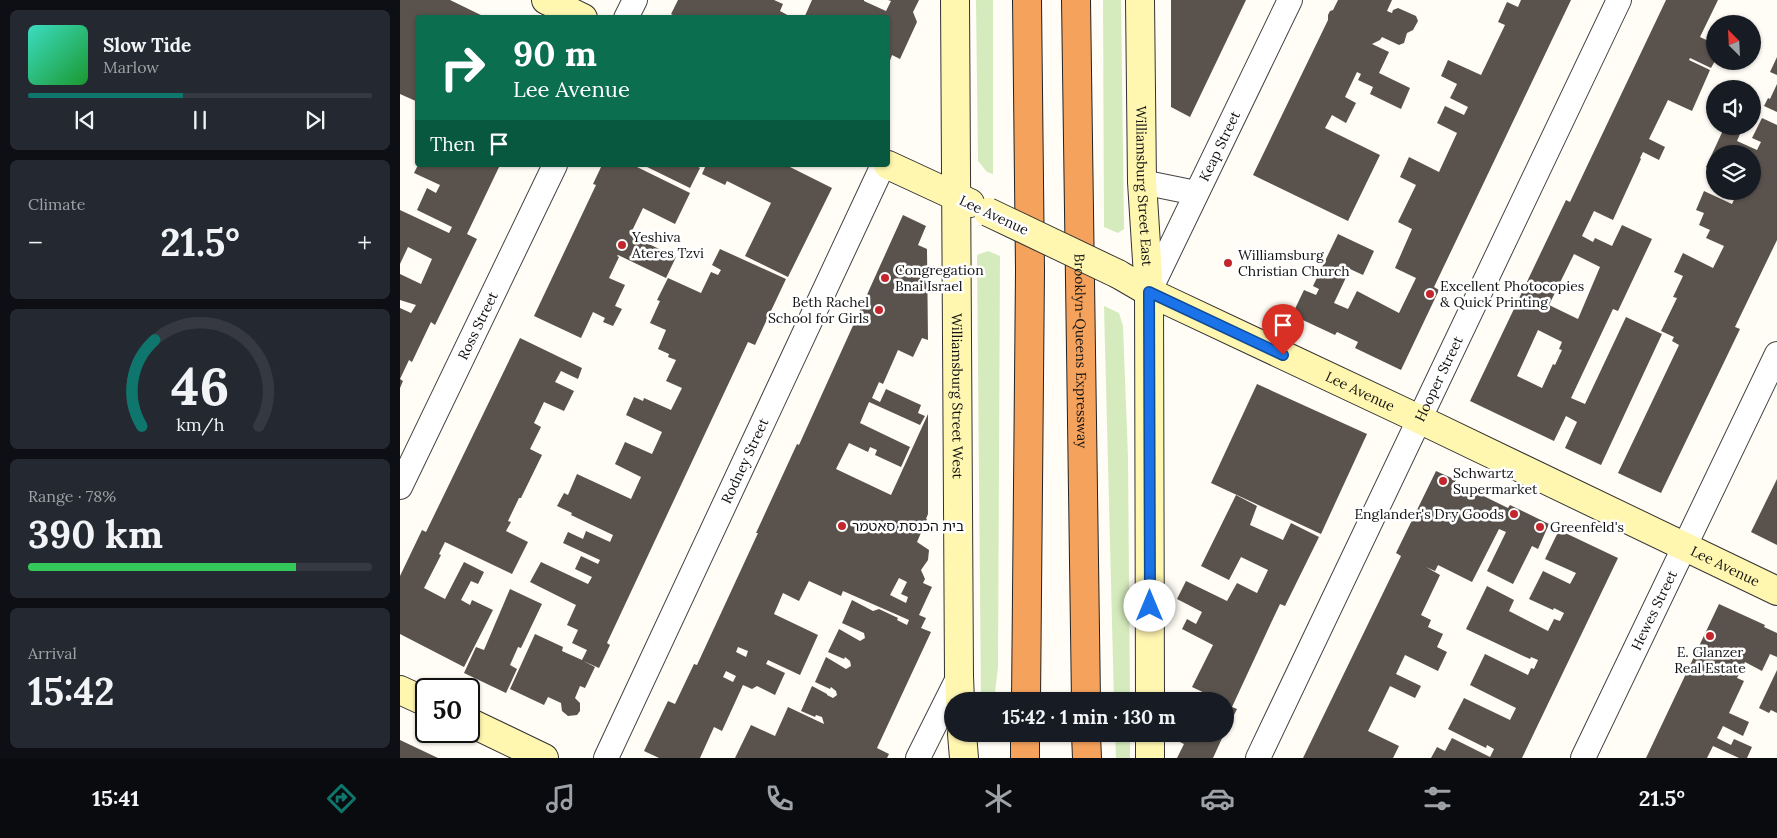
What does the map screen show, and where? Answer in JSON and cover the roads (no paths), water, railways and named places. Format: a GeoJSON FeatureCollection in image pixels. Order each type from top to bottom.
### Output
{"type":"FeatureCollection","features":[{"type":"Feature","properties":{"kind":"highway"},"geometry":{"type":"LineString","coordinates":[[1026,692],[1030,271],[1027,0]]}},
{"type":"Feature","properties":{"kind":"highway","name":"Brooklyn-Queens Expressway"},"geometry":{"type":"LineString","coordinates":[[1076,0],[1086,692]]}},
{"type":"Feature","properties":{"kind":"highway"},"geometry":{"type":"LineString","coordinates":[[1025,742],[1025,758]]}},
{"type":"Feature","properties":{"kind":"highway"},"geometry":{"type":"LineString","coordinates":[[1086,742],[1086,758]]}},
{"type":"Feature","properties":{"kind":"main road"},"geometry":{"type":"LineString","coordinates":[[546,0],[576,15]]}},
{"type":"Feature","properties":{"kind":"main road","name":"Williamsburg Street West"},"geometry":{"type":"LineString","coordinates":[[955,0],[960,689]]}},
{"type":"Feature","properties":{"kind":"main road","name":"Williamsburg Street East"},"geometry":{"type":"LineString","coordinates":[[1140,0],[1142,182],[1149,292],[1150,692]]}},
{"type":"Feature","properties":{"kind":"main road","name":"Lee Avenue"},"geometry":{"type":"LineString","coordinates":[[890,166],[1118,274],[1149,292],[1419,418],[1777,591]]}},
{"type":"Feature","properties":{"kind":"main road"},"geometry":{"type":"LineString","coordinates":[[400,690],[415,697]]}},
{"type":"Feature","properties":{"kind":"main road"},"geometry":{"type":"LineString","coordinates":[[480,727],[544,758]]}},
{"type":"Feature","properties":{"kind":"main road"},"geometry":{"type":"LineString","coordinates":[[963,742],[964,758]]}},
{"type":"Feature","properties":{"kind":"main road"},"geometry":{"type":"LineString","coordinates":[[1150,742],[1150,758]]}},
{"type":"Feature","properties":{"kind":"street"},"geometry":{"type":"LineString","coordinates":[[628,15],[635,0]]}},
{"type":"Feature","properties":{"kind":"street","name":"Keap Street"},"geometry":{"type":"LineString","coordinates":[[1149,292],[1290,0]]}},
{"type":"Feature","properties":{"kind":"street","name":"Hooper Street"},"geometry":{"type":"LineString","coordinates":[[1258,758],[1619,0]]}},
{"type":"Feature","properties":{"kind":"street","name":"Ross Street"},"geometry":{"type":"LineString","coordinates":[[400,487],[554,167]]}},
{"type":"Feature","properties":{"kind":"street","name":"Rodney Street"},"geometry":{"type":"LineString","coordinates":[[606,758],[882,167]]}},
{"type":"Feature","properties":{"kind":"street"},"geometry":{"type":"LineString","coordinates":[[1142,182],[1196,193]]}},
{"type":"Feature","properties":{"kind":"street","name":"Hewes Street"},"geometry":{"type":"LineString","coordinates":[[1583,758],[1777,354]]}},
{"type":"Feature","properties":{"kind":"street"},"geometry":{"type":"LineString","coordinates":[[918,758],[960,689]]}},
{"type":"Feature","properties":{"kind":"place","name":"Yeshiva Ateres Tzvi"},"geometry":{"type":"Point","coordinates":[622,245]}},
{"type":"Feature","properties":{"kind":"place","name":"Williamsburg Christian Church"},"geometry":{"type":"Point","coordinates":[1228,263]}},
{"type":"Feature","properties":{"kind":"place","name":"Congregation Bnai Israel"},"geometry":{"type":"Point","coordinates":[885,278]}},
{"type":"Feature","properties":{"kind":"place","name":"Excellent Photocopies & Quick Printing"},"geometry":{"type":"Point","coordinates":[1430,294]}},
{"type":"Feature","properties":{"kind":"place","name":"Beth Rachel School for Girls"},"geometry":{"type":"Point","coordinates":[879,310]}},
{"type":"Feature","properties":{"kind":"place","name":"Schwartz Supermarket"},"geometry":{"type":"Point","coordinates":[1443,481]}},
{"type":"Feature","properties":{"kind":"place","name":"Englander's Dry Goods"},"geometry":{"type":"Point","coordinates":[1514,514]}},
{"type":"Feature","properties":{"kind":"place","name":"בית הכנסת סאטמר"},"geometry":{"type":"Point","coordinates":[842,526]}},
{"type":"Feature","properties":{"kind":"place","name":"Greenfeld's"},"geometry":{"type":"Point","coordinates":[1540,527]}},
{"type":"Feature","properties":{"kind":"place","name":"E. Glanzer Real Estate"},"geometry":{"type":"Point","coordinates":[1710,636]}}]}
